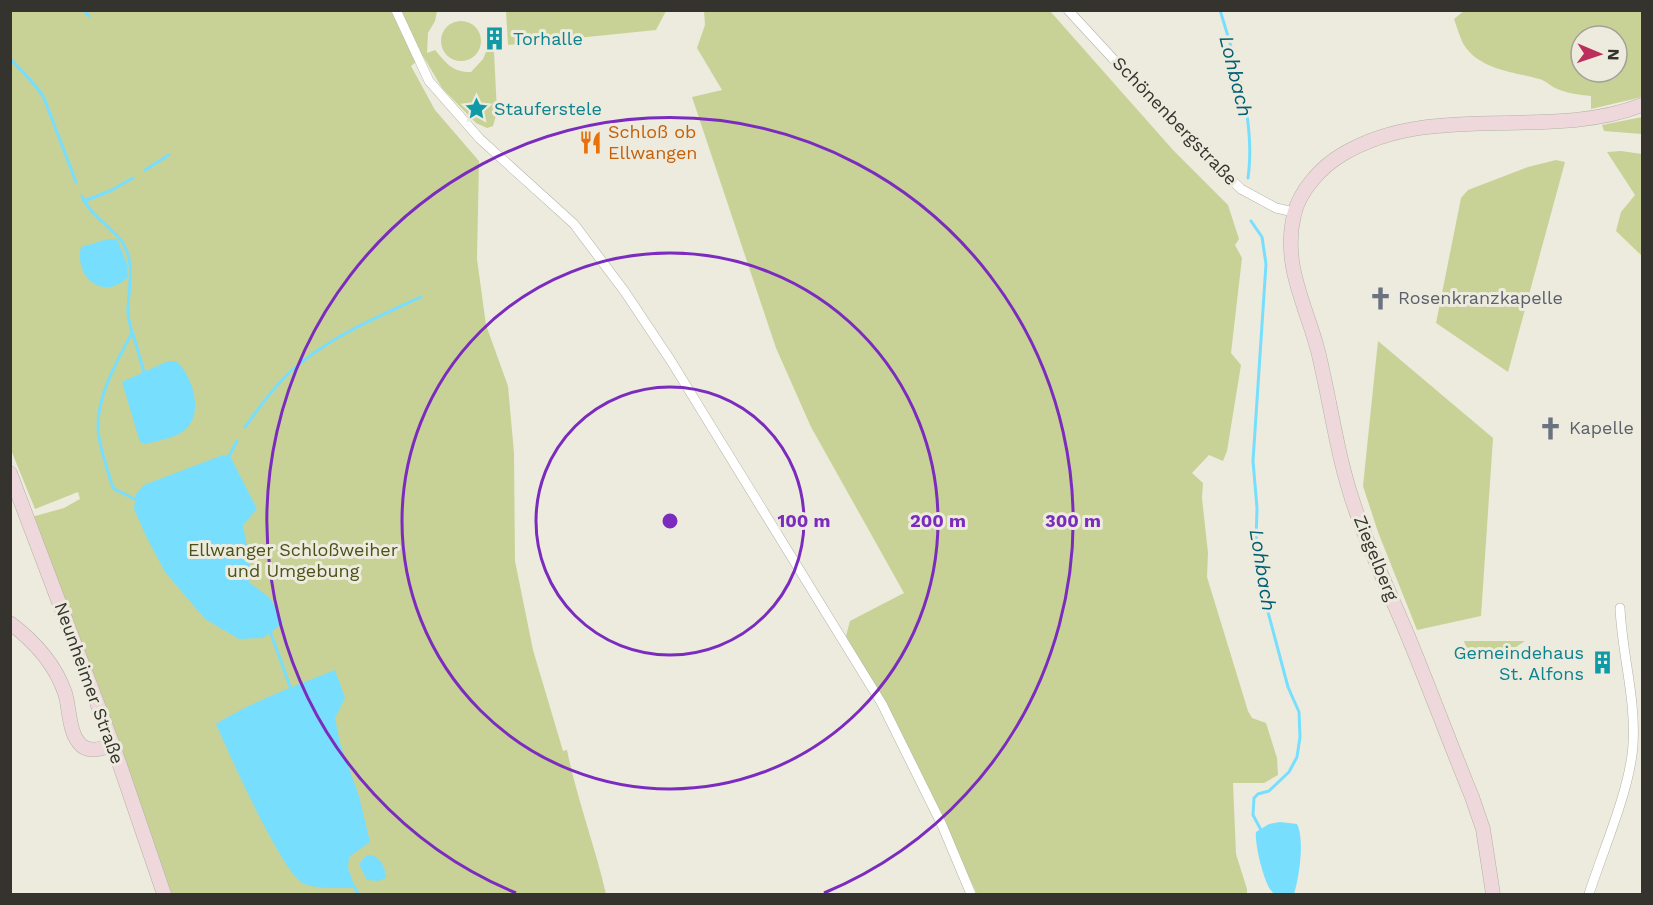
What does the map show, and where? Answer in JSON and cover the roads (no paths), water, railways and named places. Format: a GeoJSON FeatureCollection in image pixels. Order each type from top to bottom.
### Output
{"type":"FeatureCollection","features":[{"type":"Feature","properties":{"kind":"main road"},"geometry":{"type":"LineString","coordinates":[[1294,212],[1311,180],[1331,162],[1377,139],[1406,131],[1448,125],[1534,124],[1577,120],[1642,105]]}},
{"type":"Feature","properties":{"kind":"main road","name":"Ziegelberg"},"geometry":{"type":"LineString","coordinates":[[1294,212],[1291,255],[1294,279],[1318,351],[1340,459],[1355,509],[1422,670],[1483,829],[1493,894]]}},
{"type":"Feature","properties":{"kind":"main road","name":"Neunheimer Straße"},"geometry":{"type":"LineString","coordinates":[[10,473],[113,745],[164,894]]}},
{"type":"Feature","properties":{"kind":"main road"},"geometry":{"type":"LineString","coordinates":[[10,623],[33,642],[59,679],[65,694],[72,728],[81,745],[87,749],[97,750],[113,745]]}},
{"type":"Feature","properties":{"kind":"street"},"geometry":{"type":"LineString","coordinates":[[396,10],[429,81],[480,139],[574,224],[625,292],[672,361],[882,704],[942,825],[971,894]]}},
{"type":"Feature","properties":{"kind":"street","name":"Schönenbergstraße"},"geometry":{"type":"LineString","coordinates":[[1068,10],[1164,114],[1241,189],[1276,208],[1294,212]]}},
{"type":"Feature","properties":{"kind":"street"},"geometry":{"type":"LineString","coordinates":[[1589,894],[1616,816],[1633,747],[1632,702],[1620,608]]}},
{"type":"Feature","properties":{"kind":"water"},"geometry":{"type":"Polygon","coordinates":[[[108,239],[117,239],[127,264],[128,277],[119,284],[109,287],[92,283],[82,268],[80,258],[81,247],[108,239]]]}},
{"type":"Feature","properties":{"kind":"water"},"geometry":{"type":"Polygon","coordinates":[[[168,361],[176,361],[187,375],[194,394],[194,414],[191,423],[181,433],[145,444],[140,442],[122,382],[168,361]]]}},
{"type":"Feature","properties":{"kind":"water"},"geometry":{"type":"Polygon","coordinates":[[[223,455],[230,456],[257,509],[243,525],[249,557],[249,582],[271,599],[283,623],[263,638],[239,639],[205,619],[165,572],[134,509],[136,494],[144,485],[223,455]]]}},
{"type":"Feature","properties":{"kind":"water"},"geometry":{"type":"Polygon","coordinates":[[[335,670],[345,698],[335,718],[340,743],[359,796],[370,842],[349,857],[348,868],[355,888],[310,886],[295,876],[256,810],[216,724],[259,701],[335,670]]]}},
{"type":"Feature","properties":{"kind":"water"},"geometry":{"type":"Polygon","coordinates":[[[1280,822],[1297,824],[1301,839],[1298,879],[1294,894],[1279,895],[1271,891],[1258,855],[1256,832],[1269,824],[1280,822]]]}},
{"type":"Feature","properties":{"kind":"water"},"geometry":{"type":"Polygon","coordinates":[[[367,855],[372,855],[381,862],[386,878],[378,881],[367,880],[359,864],[367,855]]]}},
{"type":"Feature","properties":{"kind":"waterway"},"geometry":{"type":"LineString","coordinates":[[84,10],[89,16]]}},
{"type":"Feature","properties":{"kind":"waterway","name":"Lohbach"},"geometry":{"type":"LineString","coordinates":[[1220,10],[1238,72],[1247,114],[1250,157],[1248,178]]}},
{"type":"Feature","properties":{"kind":"waterway"},"geometry":{"type":"LineString","coordinates":[[10,58],[44,98],[76,182]]}},
{"type":"Feature","properties":{"kind":"waterway"},"geometry":{"type":"LineString","coordinates":[[145,170],[169,155]]}},
{"type":"Feature","properties":{"kind":"waterway"},"geometry":{"type":"LineString","coordinates":[[84,201],[110,191],[133,178]]}},
{"type":"Feature","properties":{"kind":"waterway"},"geometry":{"type":"LineString","coordinates":[[82,196],[91,211],[120,239],[130,262],[128,315],[132,333],[105,390],[99,414],[98,433],[114,489],[137,500]]}},
{"type":"Feature","properties":{"kind":"waterway","name":"Lohbach"},"geometry":{"type":"LineString","coordinates":[[1251,221],[1262,237],[1266,264],[1253,461],[1257,508],[1256,544],[1260,582],[1288,687],[1299,712],[1300,737],[1297,757],[1289,772],[1269,791],[1258,794],[1254,798],[1253,815],[1261,830]]}},
{"type":"Feature","properties":{"kind":"waterway"},"geometry":{"type":"LineString","coordinates":[[245,427],[289,373],[319,349],[352,330],[421,297]]}},
{"type":"Feature","properties":{"kind":"waterway"},"geometry":{"type":"LineString","coordinates":[[133,334],[144,372]]}},
{"type":"Feature","properties":{"kind":"waterway"},"geometry":{"type":"LineString","coordinates":[[228,458],[237,441]]}},
{"type":"Feature","properties":{"kind":"waterway"},"geometry":{"type":"LineString","coordinates":[[270,631],[291,689]]}},
{"type":"Feature","properties":{"kind":"waterway"},"geometry":{"type":"LineString","coordinates":[[354,886],[358,894]]}},
{"type":"Feature","properties":{"kind":"place","name":"Torhalle"},"geometry":{"type":"Point","coordinates":[495,39]}},
{"type":"Feature","properties":{"kind":"place","name":"Stauferstele"},"geometry":{"type":"Point","coordinates":[476,109]}},
{"type":"Feature","properties":{"kind":"place","name":"Schloß ob Ellwangen"},"geometry":{"type":"Point","coordinates":[590,142]}},
{"type":"Feature","properties":{"kind":"place","name":"Rosenkranzkapelle"},"geometry":{"type":"Point","coordinates":[1380,298]}},
{"type":"Feature","properties":{"kind":"place","name":"Kapelle"},"geometry":{"type":"Point","coordinates":[1551,428]}},
{"type":"Feature","properties":{"kind":"place","name":"Gemeindehaus St. Alfons"},"geometry":{"type":"Point","coordinates":[1602,663]}},
{"type":"Feature","properties":{"kind":"park label","name":"Ellwanger Schloßweiher und Umgebung"},"geometry":{"type":"Point","coordinates":[293,560]}}]}
